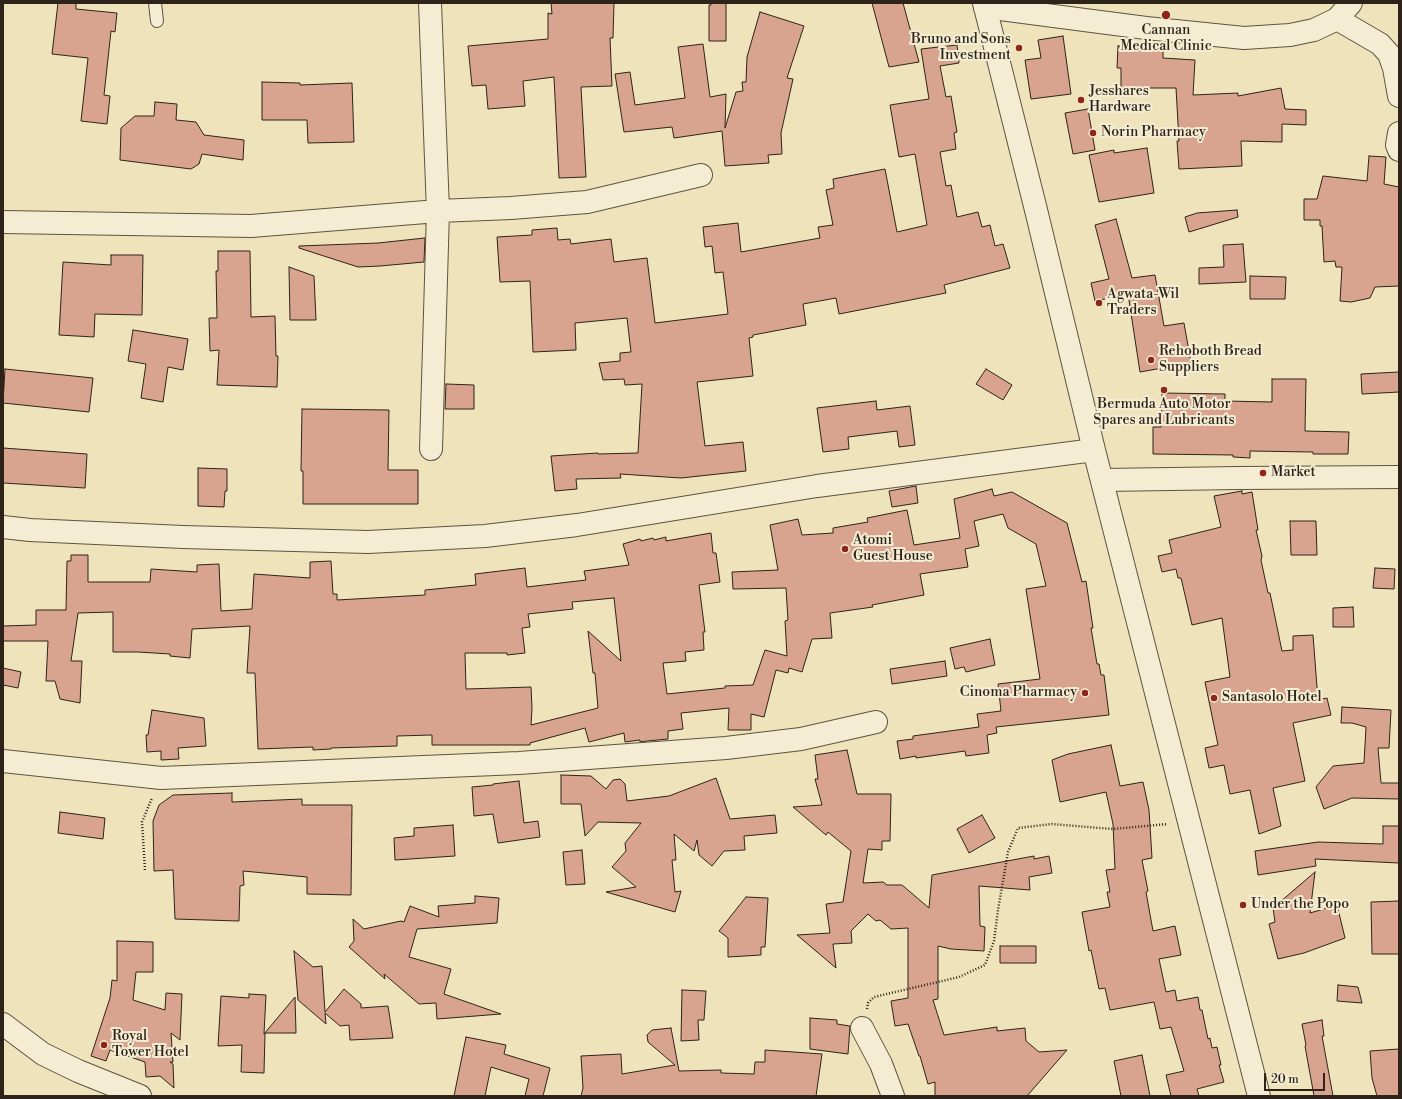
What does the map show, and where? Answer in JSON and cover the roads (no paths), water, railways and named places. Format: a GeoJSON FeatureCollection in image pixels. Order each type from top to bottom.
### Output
{"type":"FeatureCollection","features":[{"type":"Feature","properties":{"kind":"street"},"geometry":{"type":"LineString","coordinates":[[430,3],[438,211],[430,449]]}},
{"type":"Feature","properties":{"kind":"street"},"geometry":{"type":"LineString","coordinates":[[1259,1096],[1188,822],[1103,480],[1094,450],[1036,210],[984,5],[1146,28],[1244,38],[1290,36],[1314,30],[1337,19],[1351,3]]}},
{"type":"Feature","properties":{"kind":"street"},"geometry":{"type":"LineString","coordinates":[[1337,19],[1380,44],[1389,54],[1394,68],[1399,96]]}},
{"type":"Feature","properties":{"kind":"street"},"geometry":{"type":"LineString","coordinates":[[1399,133],[1397,145],[1399,150]]}},
{"type":"Feature","properties":{"kind":"street"},"geometry":{"type":"LineString","coordinates":[[3,222],[250,226],[438,211],[511,208],[587,202],[701,175]]}},
{"type":"Feature","properties":{"kind":"street"},"geometry":{"type":"LineString","coordinates":[[3,527],[30,530],[175,537],[368,542],[485,536],[577,525],[817,486],[1094,450]]}},
{"type":"Feature","properties":{"kind":"street"},"geometry":{"type":"LineString","coordinates":[[1103,480],[1399,477]]}},
{"type":"Feature","properties":{"kind":"street"},"geometry":{"type":"LineString","coordinates":[[3,761],[161,778],[519,763],[726,748],[801,739],[876,722]]}},
{"type":"Feature","properties":{"kind":"street"},"geometry":{"type":"LineString","coordinates":[[3,1024],[43,1054],[78,1071],[140,1096]]}},
{"type":"Feature","properties":{"kind":"street"},"geometry":{"type":"LineString","coordinates":[[862,1028],[881,1064],[892,1096]]}},
{"type":"Feature","properties":{"kind":"lane"},"geometry":{"type":"LineString","coordinates":[[155,3],[157,21]]}},
{"type":"Feature","properties":{"kind":"place","name":"Cannan Medical Clinic"},"geometry":{"type":"Point","coordinates":[1166,15]}},
{"type":"Feature","properties":{"kind":"place","name":"Bruno and Sons Investment"},"geometry":{"type":"Point","coordinates":[1019,48]}},
{"type":"Feature","properties":{"kind":"place","name":"Jesshares Hardware"},"geometry":{"type":"Point","coordinates":[1081,100]}},
{"type":"Feature","properties":{"kind":"place","name":"Norin Pharmacy"},"geometry":{"type":"Point","coordinates":[1093,133]}},
{"type":"Feature","properties":{"kind":"place","name":"Agwata-Wil Traders"},"geometry":{"type":"Point","coordinates":[1099,303]}},
{"type":"Feature","properties":{"kind":"place","name":"Rehoboth Bread Suppliers"},"geometry":{"type":"Point","coordinates":[1151,360]}},
{"type":"Feature","properties":{"kind":"place","name":"Bermuda Auto Motor Spares and Lubricants"},"geometry":{"type":"Point","coordinates":[1164,390]}},
{"type":"Feature","properties":{"kind":"place","name":"Market"},"geometry":{"type":"Point","coordinates":[1263,473]}},
{"type":"Feature","properties":{"kind":"place","name":"Atomi Guest House"},"geometry":{"type":"Point","coordinates":[845,549]}},
{"type":"Feature","properties":{"kind":"place","name":"Cinoma Pharmacy"},"geometry":{"type":"Point","coordinates":[1085,693]}},
{"type":"Feature","properties":{"kind":"place","name":"Santasolo Hotel"},"geometry":{"type":"Point","coordinates":[1214,698]}},
{"type":"Feature","properties":{"kind":"place","name":"Under the Popo"},"geometry":{"type":"Point","coordinates":[1243,905]}},
{"type":"Feature","properties":{"kind":"place","name":"Royal Tower Hotel"},"geometry":{"type":"Point","coordinates":[104,1045]}}]}
